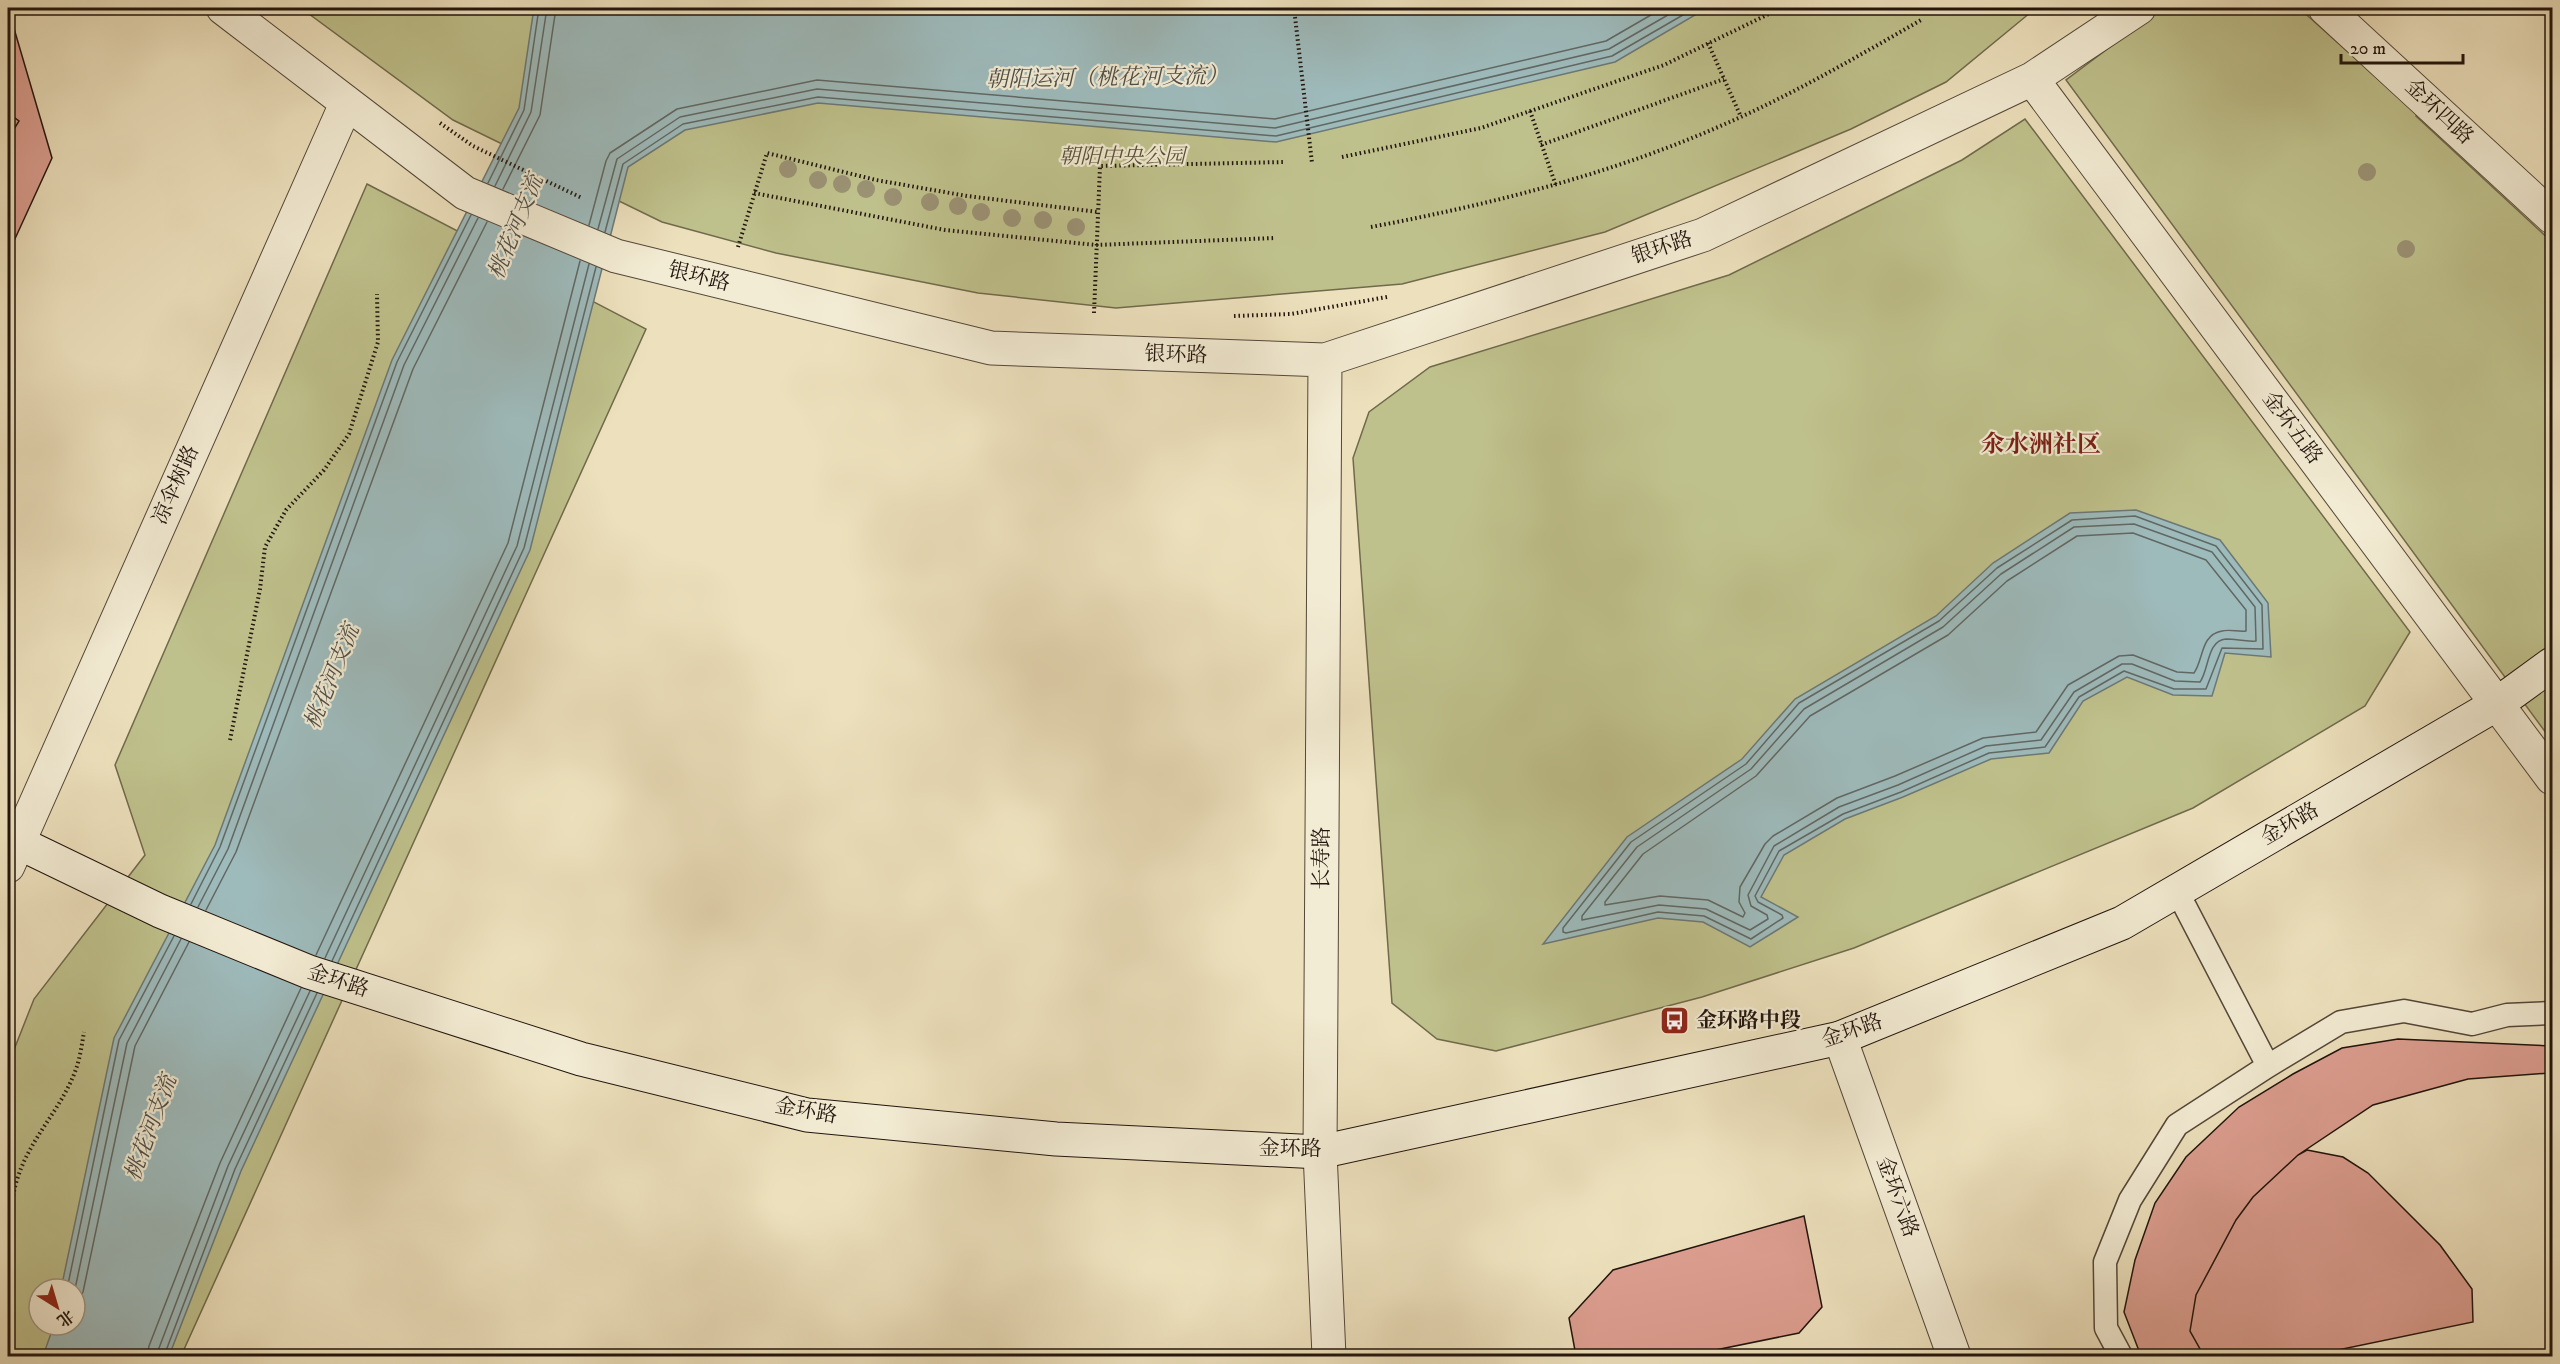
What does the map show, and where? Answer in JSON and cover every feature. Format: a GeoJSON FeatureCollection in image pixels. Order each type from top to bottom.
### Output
{"type":"FeatureCollection","features":[{"type":"Feature","properties":{"kind":"street","name":"银环路"},"geometry":{"type":"LineString","coordinates":[[223,8],[465,193],[616,256],[991,348],[1325,360],[1703,235],[2032,78],[2139,8]]}},
{"type":"Feature","properties":{"kind":"street","name":"金环四路"},"geometry":{"type":"LineString","coordinates":[[2325,8],[2553,217]]}},
{"type":"Feature","properties":{"kind":"street","name":"金环五路"},"geometry":{"type":"LineString","coordinates":[[2032,78],[2553,778]]}},
{"type":"Feature","properties":{"kind":"street","name":"凉伞树路"},"geometry":{"type":"LineString","coordinates":[[11,848],[346,104]]}},
{"type":"Feature","properties":{"kind":"street","name":"长寿路"},"geometry":{"type":"LineString","coordinates":[[1325,360],[1320,1152],[1329,1356]]}},
{"type":"Feature","properties":{"kind":"street","name":"金环路"},"geometry":{"type":"LineString","coordinates":[[11,848],[309,972],[581,1059],[807,1115],[1056,1139],[1320,1152],[1840,1038],[2122,923],[2497,704],[2553,664]]}},
{"type":"Feature","properties":{"kind":"street","name":"金环六路"},"geometry":{"type":"LineString","coordinates":[[1840,1038],[1954,1356]]}},
{"type":"Feature","properties":{"kind":"lane"},"geometry":{"type":"LineString","coordinates":[[2177,891],[2268,1066]]}},
{"type":"Feature","properties":{"kind":"lane"},"geometry":{"type":"LineString","coordinates":[[2121,1356],[2106,1328],[2105,1262],[2130,1200],[2177,1125],[2341,1022],[2404,1011],[2472,1024],[2507,1015],[2553,1013]]}},
{"type":"Feature","properties":{"kind":"path"},"geometry":{"type":"LineString","coordinates":[[1294,8],[1312,163]]}},
{"type":"Feature","properties":{"kind":"path"},"geometry":{"type":"LineString","coordinates":[[1342,157],[1481,128],[1664,65],[1782,8]]}},
{"type":"Feature","properties":{"kind":"path"},"geometry":{"type":"LineString","coordinates":[[1371,227],[1458,211],[1556,186],[1725,125],[1807,86],[1923,19]]}},
{"type":"Feature","properties":{"kind":"path"},"geometry":{"type":"LineString","coordinates":[[1708,43],[1741,117]]}},
{"type":"Feature","properties":{"kind":"path"},"geometry":{"type":"LineString","coordinates":[[1541,145],[1724,79]]}},
{"type":"Feature","properties":{"kind":"path"},"geometry":{"type":"LineString","coordinates":[[1530,111],[1556,186]]}},
{"type":"Feature","properties":{"kind":"path"},"geometry":{"type":"LineString","coordinates":[[473,146],[589,201]]}},
{"type":"Feature","properties":{"kind":"path"},"geometry":{"type":"LineString","coordinates":[[736,253],[767,153],[876,180],[967,195],[1098,212]]}},
{"type":"Feature","properties":{"kind":"path"},"geometry":{"type":"LineString","coordinates":[[1093,323],[1100,166],[1285,162]]}},
{"type":"Feature","properties":{"kind":"path"},"geometry":{"type":"LineString","coordinates":[[754,193],[945,230],[1096,245],[1275,238]]}},
{"type":"Feature","properties":{"kind":"path"},"geometry":{"type":"LineString","coordinates":[[230,740],[260,589],[265,547],[286,510],[324,470],[349,434],[378,342],[377,294]]}},
{"type":"Feature","properties":{"kind":"path"},"geometry":{"type":"LineString","coordinates":[[1233,316],[1291,314],[1391,296]]}},
{"type":"Feature","properties":{"kind":"path"},"geometry":{"type":"LineString","coordinates":[[8,1245],[11,1206],[19,1173],[34,1138],[57,1105],[76,1069],[84,1032]]}},
{"type":"Feature","properties":{"kind":"green space","name":"朝阳中央公园"},"geometry":{"type":"Polygon","coordinates":[[[301,8],[2036,8],[1946,82],[1851,129],[1605,232],[1402,284],[1116,308],[978,293],[776,253],[662,222],[453,120],[301,8]]]}},
{"type":"Feature","properties":{"kind":"green space"},"geometry":{"type":"Polygon","coordinates":[[[2162,8],[2299,8],[2417,114],[2416,116],[2552,242],[2552,741],[2066,80],[2162,8]]]}},
{"type":"Feature","properties":{"kind":"green space"},"geometry":{"type":"Polygon","coordinates":[[[2025,119],[2410,632],[2365,706],[2193,808],[1854,948],[1702,997],[1496,1051],[1437,1039],[1392,1003],[1353,458],[1369,412],[1430,367],[1729,275],[1962,160],[2025,119]]]}},
{"type":"Feature","properties":{"kind":"green space"},"geometry":{"type":"Polygon","coordinates":[[[367,184],[646,329],[181,1356],[8,1356],[8,1065],[34,999],[145,855],[115,765],[367,184]]]}},
{"type":"Feature","properties":{"kind":"water"},"geometry":{"type":"Polygon","coordinates":[[[534,8],[1707,8],[1615,62],[1276,142],[818,103],[685,130],[628,167],[530,550],[241,1171],[169,1356],[43,1356],[50,1337],[87,1337],[87,1277],[64,1277],[114,1038],[215,845],[392,360],[519,108],[534,8]]]}},
{"type":"Feature","properties":{"kind":"water"},"geometry":{"type":"Polygon","coordinates":[[[2136,510],[2220,540],[2268,603],[2271,657],[2225,653],[2212,696],[2173,695],[2127,677],[2083,701],[2049,753],[1991,759],[1845,819],[1784,855],[1761,897],[1798,917],[1750,947],[1703,922],[1658,918],[1543,944],[1627,837],[1742,759],[1795,699],[1936,616],[1993,563],[2070,513],[2136,510]]]}},
{"type":"Feature","properties":{"kind":"building"},"geometry":{"type":"Polygon","coordinates":[[[8,8],[52,158],[8,254],[8,8]]]}},
{"type":"Feature","properties":{"kind":"building"},"geometry":{"type":"Polygon","coordinates":[[[8,113],[19,121],[8,139],[8,113]]]}},
{"type":"Feature","properties":{"kind":"building"},"geometry":{"type":"Polygon","coordinates":[[[2398,1039],[2552,1046],[2552,1063],[2550,1073],[2468,1079],[2373,1105],[2298,1155],[2253,1197],[2236,1220],[2196,1295],[2190,1331],[2204,1356],[2141,1356],[2124,1312],[2135,1260],[2155,1203],[2186,1157],[2239,1107],[2293,1074],[2342,1048],[2398,1039]]]}},
{"type":"Feature","properties":{"kind":"building"},"geometry":{"type":"Polygon","coordinates":[[[2307,1150],[2343,1157],[2368,1173],[2440,1245],[2472,1289],[2473,1322],[2309,1356],[2204,1356],[2190,1331],[2196,1295],[2236,1220],[2253,1197],[2298,1155],[2307,1150]]]}},
{"type":"Feature","properties":{"kind":"building"},"geometry":{"type":"Polygon","coordinates":[[[1804,1216],[1822,1307],[1799,1333],[1686,1356],[1576,1356],[1569,1318],[1613,1270],[1804,1216]]]}},
{"type":"Feature","properties":{"kind":"place","name":"金环路中段"},"geometry":{"type":"Point","coordinates":[1675,1021]}},
{"type":"Feature","properties":{"kind":"district","name":"氽水洲社区"},"geometry":{"type":"Point","coordinates":[2041,445]}},
{"type":"Feature","properties":{"kind":"water label","name":"朝阳运河（桃花河支流）"},"geometry":{"type":"Point","coordinates":[1107,78]}},
{"type":"Feature","properties":{"kind":"water label","name":"桃花河支流"},"geometry":{"type":"Point","coordinates":[516,227]}},
{"type":"Feature","properties":{"kind":"water label","name":"桃花河支流"},"geometry":{"type":"Point","coordinates":[332,677]}},
{"type":"Feature","properties":{"kind":"water label","name":"桃花河支流"},"geometry":{"type":"Point","coordinates":[151,1128]}}]}
